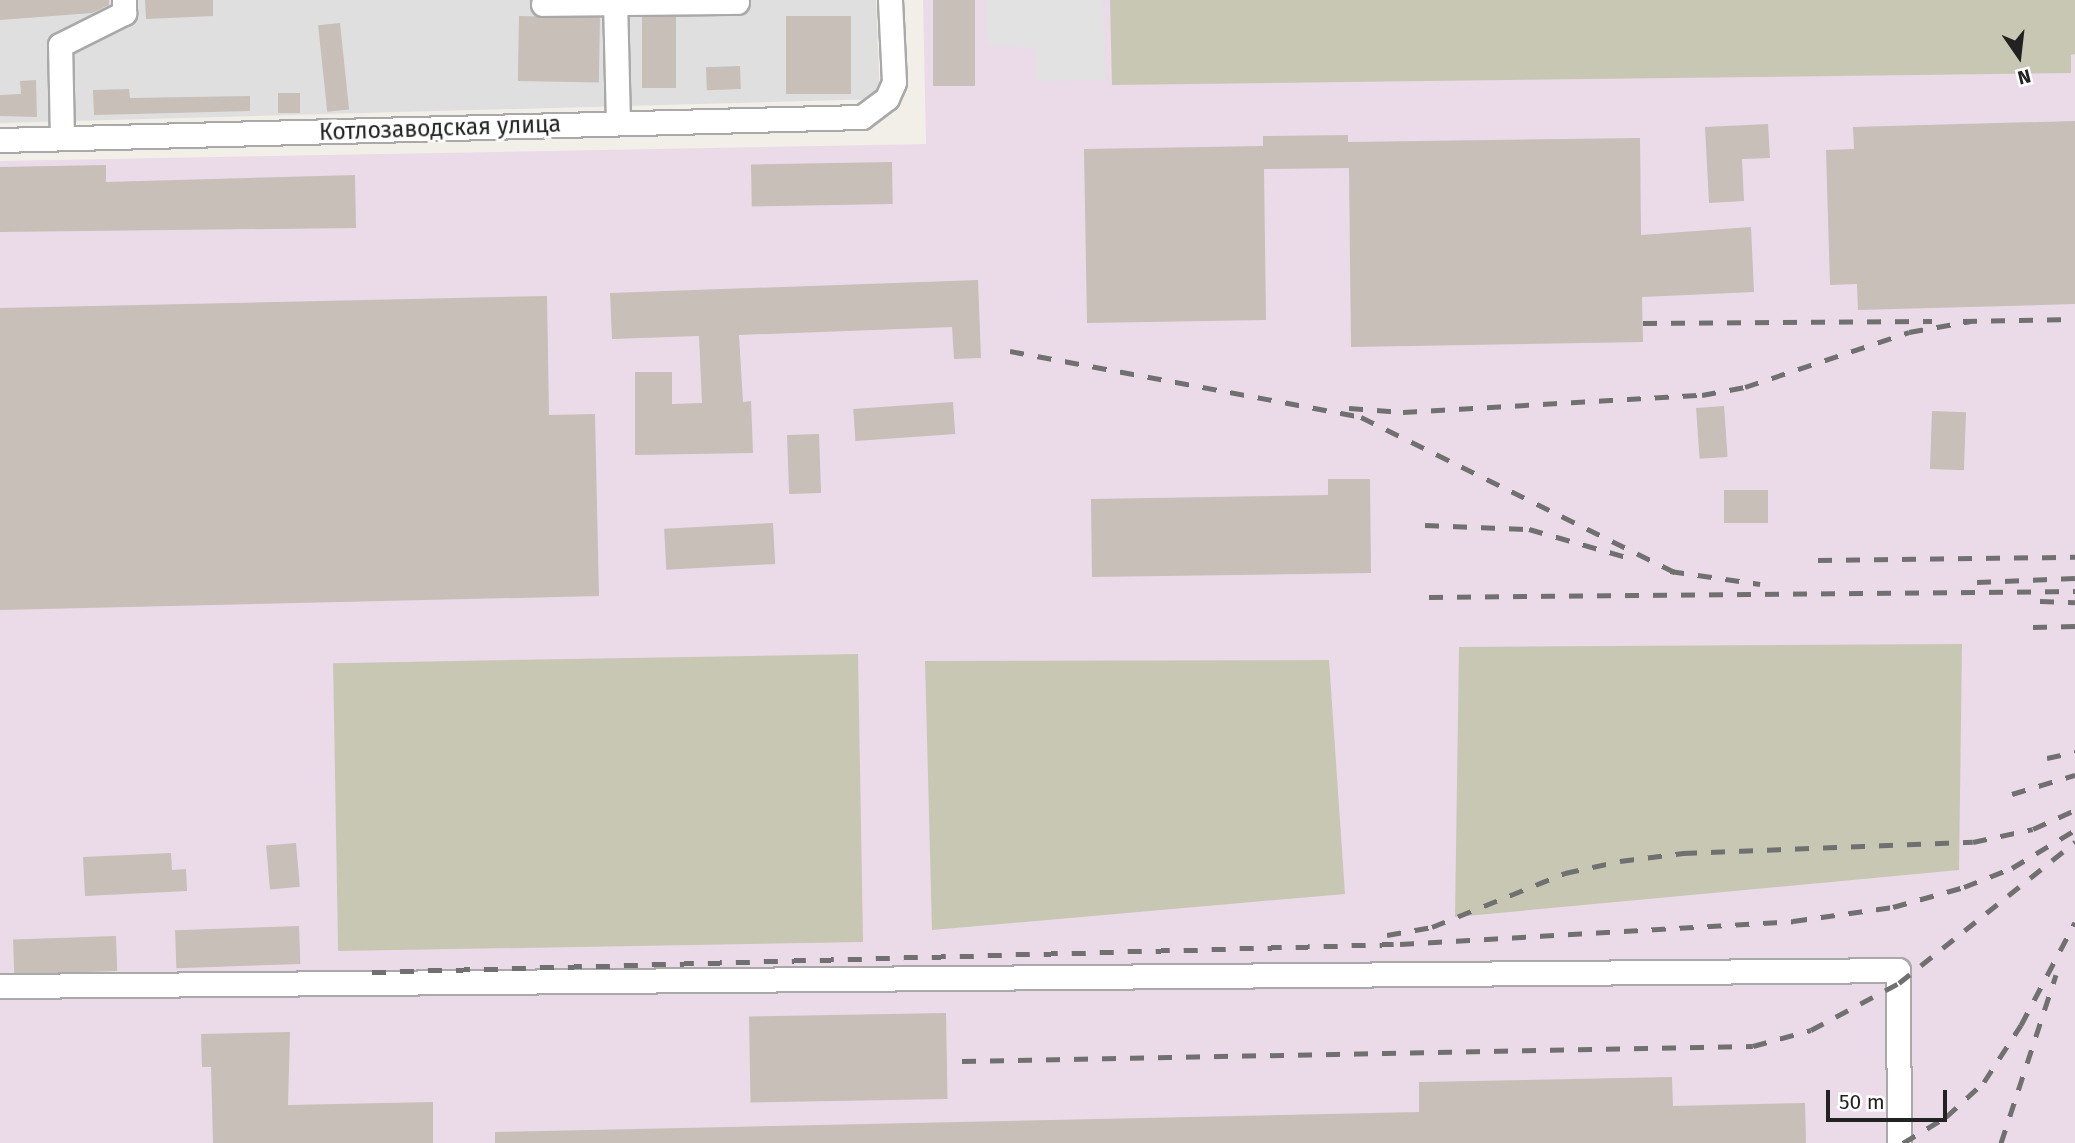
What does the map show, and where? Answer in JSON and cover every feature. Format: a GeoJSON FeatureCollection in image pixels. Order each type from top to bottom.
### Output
{"type":"FeatureCollection","features":[{"type":"Feature","properties":{"kind":"street"},"geometry":{"type":"LineString","coordinates":[[62,138],[60,45],[124,13],[124,0]]}},
{"type":"Feature","properties":{"kind":"street","name":"Котлозаводская улица"},"geometry":{"type":"LineString","coordinates":[[0,139],[862,117],[877,109],[894,82],[890,0]]}},
{"type":"Feature","properties":{"kind":"street"},"geometry":{"type":"LineString","coordinates":[[543,4],[615,1],[737,2]]}},
{"type":"Feature","properties":{"kind":"street"},"geometry":{"type":"LineString","coordinates":[[615,1],[618,123]]}},
{"type":"Feature","properties":{"kind":"street"},"geometry":{"type":"LineString","coordinates":[[0,986],[1898,970],[1899,1143]]}},
{"type":"Feature","properties":{"kind":"shaded area"},"geometry":{"type":"Polygon","coordinates":[[[0,0],[876,0],[880,99],[0,123],[0,0]]]}},
{"type":"Feature","properties":{"kind":"shaded area"},"geometry":{"type":"Polygon","coordinates":[[[923,0],[2075,0],[2075,1143],[0,1143],[0,161],[926,144],[923,0]]]}},
{"type":"Feature","properties":{"kind":"shaded area"},"geometry":{"type":"Polygon","coordinates":[[[985,0],[1103,0],[1105,80],[1037,81],[1035,48],[987,45],[985,0]]]}},
{"type":"Feature","properties":{"kind":"shaded area"},"geometry":{"type":"Polygon","coordinates":[[[1110,0],[2075,0],[2075,54],[2071,55],[2071,73],[1112,85],[1110,0]]]}},
{"type":"Feature","properties":{"kind":"shaded area"},"geometry":{"type":"Polygon","coordinates":[[[1962,644],[1959,870],[1455,917],[1459,647],[1962,644]]]}},
{"type":"Feature","properties":{"kind":"shaded area"},"geometry":{"type":"Polygon","coordinates":[[[858,654],[863,942],[338,951],[333,663],[858,654]]]}},
{"type":"Feature","properties":{"kind":"shaded area"},"geometry":{"type":"Polygon","coordinates":[[[1329,660],[1345,894],[932,930],[925,661],[1329,660]]]}},
{"type":"Feature","properties":{"kind":"building"},"geometry":{"type":"Polygon","coordinates":[[[0,0],[109,0],[109,5],[92,13],[0,20],[0,0]]]}},
{"type":"Feature","properties":{"kind":"building"},"geometry":{"type":"Polygon","coordinates":[[[145,0],[213,0],[213,16],[146,19],[145,0]]]}},
{"type":"Feature","properties":{"kind":"building"},"geometry":{"type":"Polygon","coordinates":[[[933,0],[975,0],[975,86],[933,86],[933,0]]]}},
{"type":"Feature","properties":{"kind":"building"},"geometry":{"type":"Polygon","coordinates":[[[519,16],[600,17],[599,82],[518,81],[519,16]]]}},
{"type":"Feature","properties":{"kind":"building"},"geometry":{"type":"Polygon","coordinates":[[[786,16],[851,16],[851,94],[786,94],[786,16]]]}},
{"type":"Feature","properties":{"kind":"building"},"geometry":{"type":"Polygon","coordinates":[[[642,17],[676,17],[676,88],[642,88],[642,17]]]}},
{"type":"Feature","properties":{"kind":"building"},"geometry":{"type":"Polygon","coordinates":[[[340,23],[349,110],[327,112],[318,25],[340,23]]]}},
{"type":"Feature","properties":{"kind":"building"},"geometry":{"type":"Polygon","coordinates":[[[740,66],[741,89],[707,90],[706,67],[740,66]]]}},
{"type":"Feature","properties":{"kind":"building"},"geometry":{"type":"Polygon","coordinates":[[[36,80],[37,117],[0,116],[0,95],[21,94],[20,81],[36,80]]]}},
{"type":"Feature","properties":{"kind":"building"},"geometry":{"type":"Polygon","coordinates":[[[129,89],[130,98],[250,96],[250,111],[94,115],[93,90],[129,89]]]}},
{"type":"Feature","properties":{"kind":"building"},"geometry":{"type":"Polygon","coordinates":[[[278,93],[300,93],[300,113],[278,113],[278,93]]]}},
{"type":"Feature","properties":{"kind":"building"},"geometry":{"type":"Polygon","coordinates":[[[2075,121],[2075,304],[1858,310],[1857,284],[1830,285],[1826,150],[1854,149],[1853,127],[2075,121]]]}},
{"type":"Feature","properties":{"kind":"building"},"geometry":{"type":"Polygon","coordinates":[[[1768,124],[1770,158],[1742,159],[1744,201],[1709,203],[1705,127],[1768,124]]]}},
{"type":"Feature","properties":{"kind":"building"},"geometry":{"type":"Polygon","coordinates":[[[1348,135],[1348,142],[1640,138],[1641,235],[1751,227],[1754,292],[1642,297],[1643,342],[1351,347],[1349,168],[1264,169],[1266,320],[1087,323],[1084,149],[1263,146],[1263,136],[1348,135]]]}},
{"type":"Feature","properties":{"kind":"building"},"geometry":{"type":"Polygon","coordinates":[[[892,162],[893,204],[752,206],[751,164],[892,162]]]}},
{"type":"Feature","properties":{"kind":"building"},"geometry":{"type":"Polygon","coordinates":[[[106,165],[106,182],[355,175],[356,228],[0,232],[0,167],[106,165]]]}},
{"type":"Feature","properties":{"kind":"building"},"geometry":{"type":"Polygon","coordinates":[[[978,280],[981,358],[954,359],[952,327],[739,335],[743,402],[751,401],[753,453],[635,455],[635,372],[672,372],[672,404],[702,403],[699,336],[612,339],[610,293],[978,280]]]}},
{"type":"Feature","properties":{"kind":"building"},"geometry":{"type":"Polygon","coordinates":[[[547,296],[549,415],[595,414],[599,596],[0,610],[0,308],[547,296]]]}},
{"type":"Feature","properties":{"kind":"building"},"geometry":{"type":"Polygon","coordinates":[[[953,402],[955,434],[855,441],[853,409],[953,402]]]}},
{"type":"Feature","properties":{"kind":"building"},"geometry":{"type":"Polygon","coordinates":[[[1724,406],[1728,457],[1700,459],[1696,408],[1724,406]]]}},
{"type":"Feature","properties":{"kind":"building"},"geometry":{"type":"Polygon","coordinates":[[[1932,411],[1966,412],[1964,470],[1930,469],[1932,411]]]}},
{"type":"Feature","properties":{"kind":"building"},"geometry":{"type":"Polygon","coordinates":[[[819,434],[821,493],[789,494],[787,435],[819,434]]]}},
{"type":"Feature","properties":{"kind":"building"},"geometry":{"type":"Polygon","coordinates":[[[1328,479],[1370,479],[1371,573],[1092,577],[1091,499],[1328,495],[1328,479]]]}},
{"type":"Feature","properties":{"kind":"building"},"geometry":{"type":"Polygon","coordinates":[[[1724,490],[1768,490],[1768,523],[1724,523],[1724,490]]]}},
{"type":"Feature","properties":{"kind":"building"},"geometry":{"type":"Polygon","coordinates":[[[773,523],[775,564],[666,570],[664,529],[773,523]]]}},
{"type":"Feature","properties":{"kind":"building"},"geometry":{"type":"Polygon","coordinates":[[[296,843],[300,887],[270,889],[266,846],[296,843]]]}},
{"type":"Feature","properties":{"kind":"building"},"geometry":{"type":"Polygon","coordinates":[[[171,853],[172,870],[186,869],[187,891],[85,896],[83,857],[171,853]]]}},
{"type":"Feature","properties":{"kind":"building"},"geometry":{"type":"Polygon","coordinates":[[[299,926],[300,964],[176,968],[175,930],[299,926]]]}},
{"type":"Feature","properties":{"kind":"building"},"geometry":{"type":"Polygon","coordinates":[[[116,936],[117,971],[14,975],[13,940],[116,936]]]}},
{"type":"Feature","properties":{"kind":"building"},"geometry":{"type":"Polygon","coordinates":[[[946,1013],[948,1099],[751,1102],[749,1016],[946,1013]]]}},
{"type":"Feature","properties":{"kind":"building"},"geometry":{"type":"Polygon","coordinates":[[[290,1032],[288,1105],[433,1102],[433,1143],[213,1143],[211,1067],[202,1067],[201,1034],[290,1032]]]}},
{"type":"Feature","properties":{"kind":"building"},"geometry":{"type":"Polygon","coordinates":[[[1672,1077],[1673,1106],[1805,1103],[1806,1143],[495,1143],[495,1132],[1419,1112],[1419,1082],[1672,1077]]]}},
{"type":"Feature","properties":{"kind":"railway"},"geometry":{"type":"LineString","coordinates":[[1963,321],[2075,319]]}},
{"type":"Feature","properties":{"kind":"railway"},"geometry":{"type":"LineString","coordinates":[[1643,323],[1932,321]]}},
{"type":"Feature","properties":{"kind":"railway"},"geometry":{"type":"LineString","coordinates":[[1349,408],[1403,412],[1702,395],[1745,387],[1909,332],[1971,321]]}},
{"type":"Feature","properties":{"kind":"railway"},"geometry":{"type":"LineString","coordinates":[[1010,351],[1361,417],[1677,573]]}},
{"type":"Feature","properties":{"kind":"railway"},"geometry":{"type":"LineString","coordinates":[[1425,525],[1529,529],[1633,559]]}},
{"type":"Feature","properties":{"kind":"railway"},"geometry":{"type":"LineString","coordinates":[[1818,560],[2075,557]]}},
{"type":"Feature","properties":{"kind":"railway"},"geometry":{"type":"LineString","coordinates":[[1670,571],[1760,584]]}},
{"type":"Feature","properties":{"kind":"railway"},"geometry":{"type":"LineString","coordinates":[[1977,582],[2075,578]]}},
{"type":"Feature","properties":{"kind":"railway"},"geometry":{"type":"LineString","coordinates":[[1429,597],[2075,591]]}},
{"type":"Feature","properties":{"kind":"railway"},"geometry":{"type":"LineString","coordinates":[[2040,601],[2075,602]]}},
{"type":"Feature","properties":{"kind":"railway"},"geometry":{"type":"LineString","coordinates":[[2033,627],[2075,626]]}},
{"type":"Feature","properties":{"kind":"railway"},"geometry":{"type":"LineString","coordinates":[[2047,758],[2075,752]]}},
{"type":"Feature","properties":{"kind":"railway"},"geometry":{"type":"LineString","coordinates":[[2012,794],[2075,775]]}},
{"type":"Feature","properties":{"kind":"railway"},"geometry":{"type":"LineString","coordinates":[[1387,935],[1432,927],[1565,873],[1620,861],[1683,853],[1973,842],[2033,829],[2075,810]]}},
{"type":"Feature","properties":{"kind":"railway"},"geometry":{"type":"LineString","coordinates":[[372,972],[1400,944],[1793,921],[1893,907],[1964,887],[2012,868],[2075,830]]}},
{"type":"Feature","properties":{"kind":"railway"},"geometry":{"type":"LineString","coordinates":[[962,1061],[1753,1046],[1811,1030],[1899,983],[2075,842]]}},
{"type":"Feature","properties":{"kind":"railway"},"geometry":{"type":"LineString","coordinates":[[1903,1143],[1946,1117],[1984,1082],[2021,1025],[2075,922]]}},
{"type":"Feature","properties":{"kind":"railway"},"geometry":{"type":"LineString","coordinates":[[2001,1143],[2056,975]]}}]}
